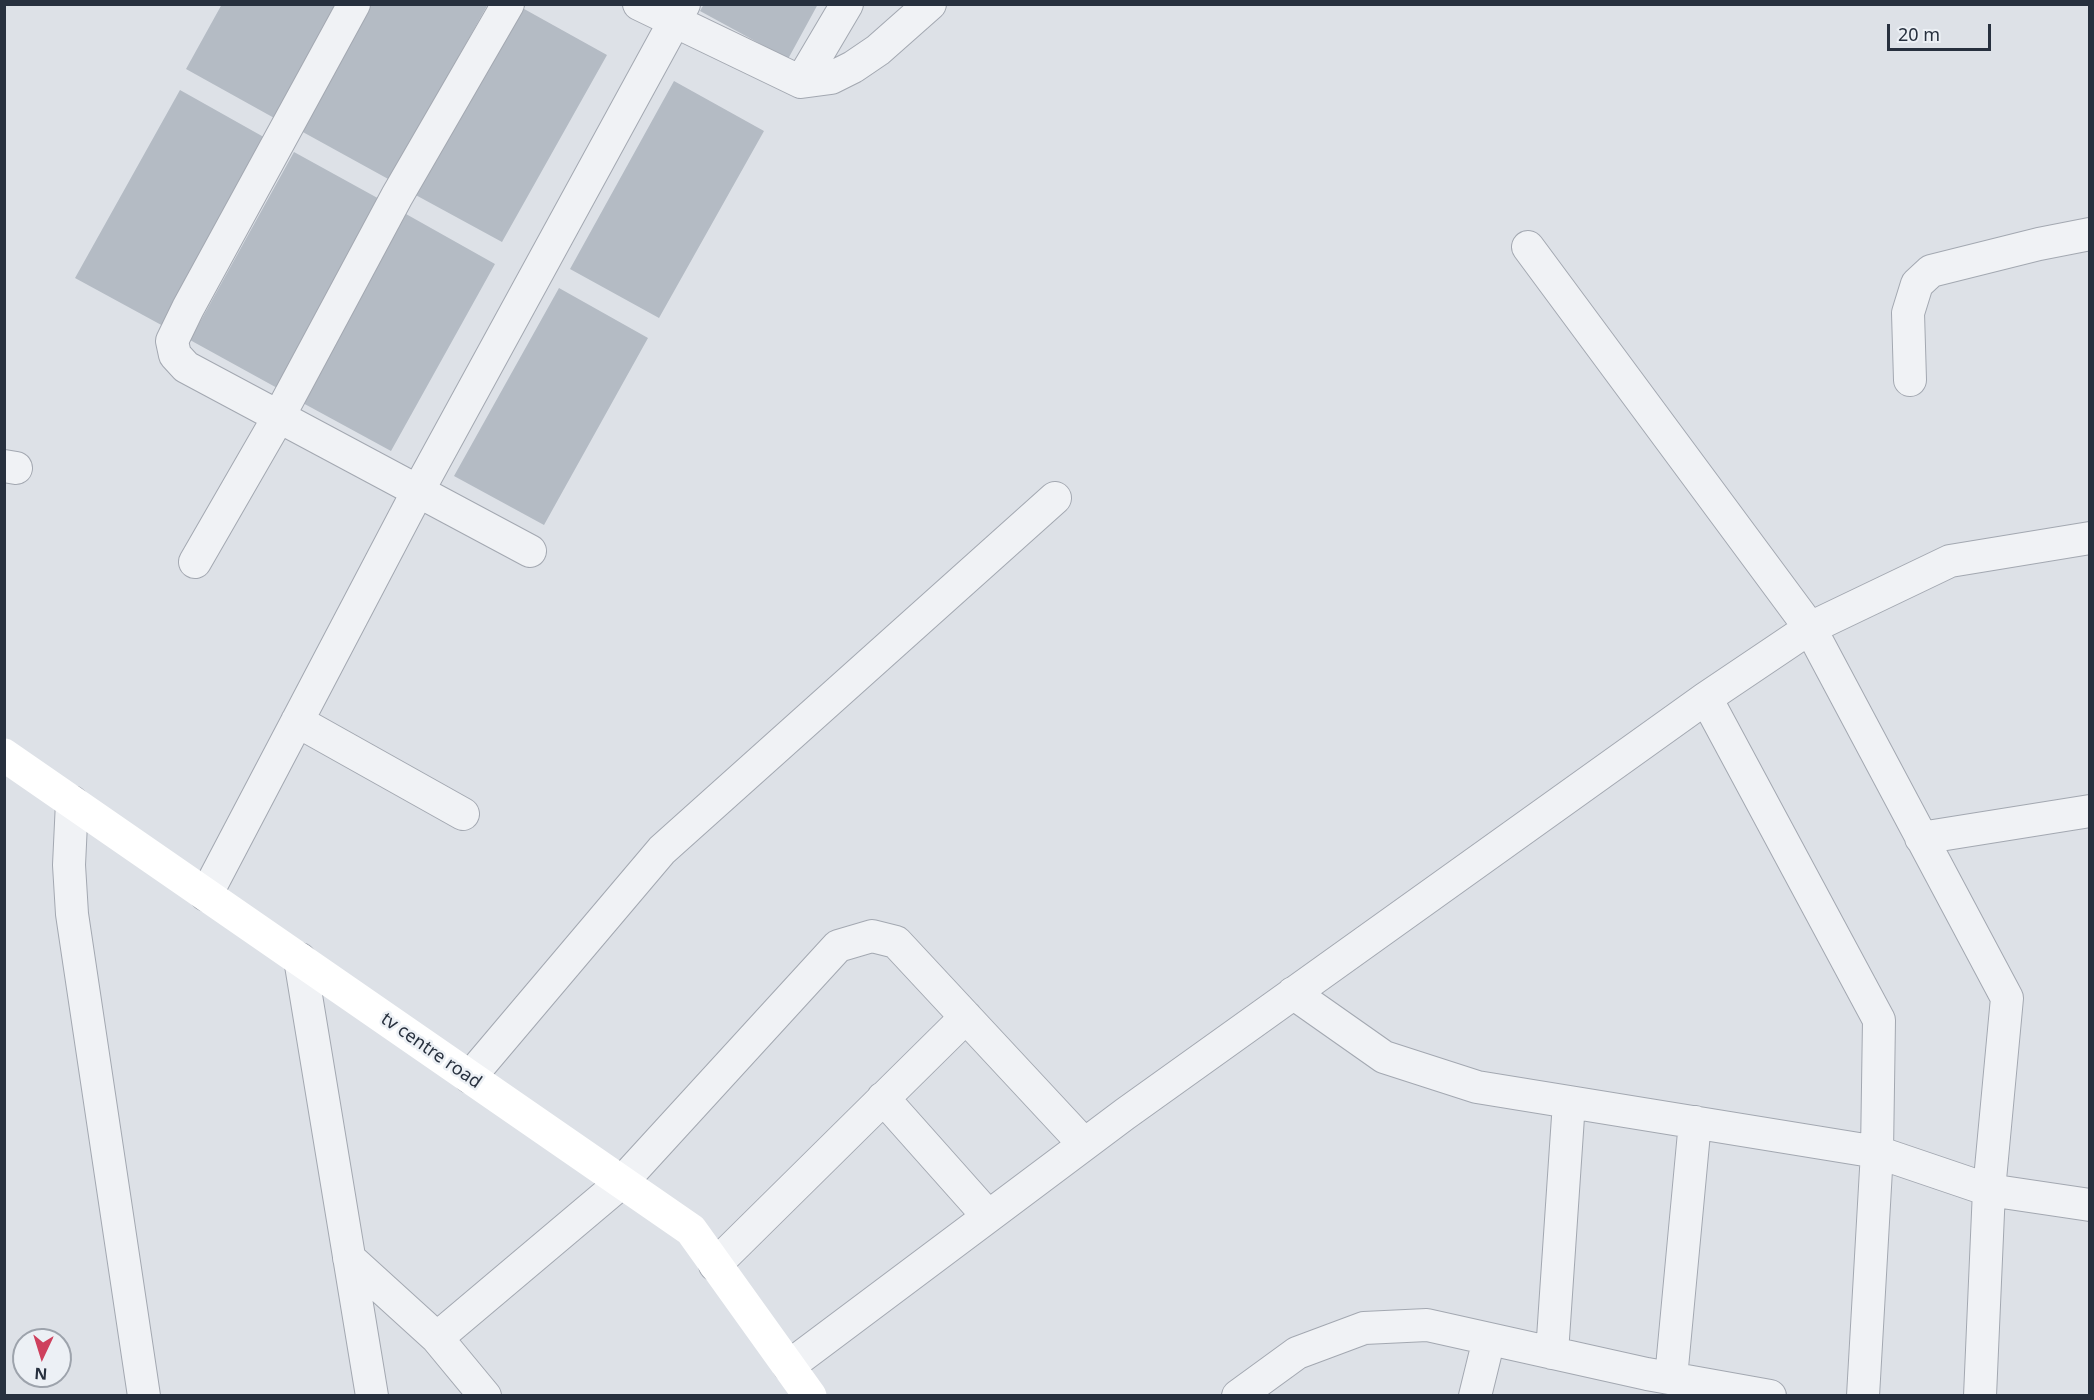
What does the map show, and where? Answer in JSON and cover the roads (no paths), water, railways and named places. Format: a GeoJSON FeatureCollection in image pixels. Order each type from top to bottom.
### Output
{"type":"FeatureCollection","features":[{"type":"Feature","properties":{"kind":"main road","name":"tv centre road"},"geometry":{"type":"LineString","coordinates":[[4,755],[691,1230],[810,1395]]}},
{"type":"Feature","properties":{"kind":"street"},"geometry":{"type":"LineString","coordinates":[[354,4],[188,308],[172,341],[175,355],[186,367],[278,418],[530,551]]}},
{"type":"Feature","properties":{"kind":"street"},"geometry":{"type":"LineString","coordinates":[[195,562],[278,418],[397,196],[508,4]]}},
{"type":"Feature","properties":{"kind":"street"},"geometry":{"type":"LineString","coordinates":[[639,4],[679,13],[801,82],[831,78],[853,67],[878,50],[930,4]]}},
{"type":"Feature","properties":{"kind":"street"},"geometry":{"type":"LineString","coordinates":[[801,82],[847,4]]}},
{"type":"Feature","properties":{"kind":"street"},"geometry":{"type":"LineString","coordinates":[[206,895],[418,491],[679,13]]}},
{"type":"Feature","properties":{"kind":"street"},"geometry":{"type":"LineString","coordinates":[[1910,380],[1908,313],[1917,284],[1931,271],[2039,244],[2090,234]]}},
{"type":"Feature","properties":{"kind":"street"},"geometry":{"type":"LineString","coordinates":[[1528,247],[1810,628],[2007,998],[1989,1190],[1980,1395]]}},
{"type":"Feature","properties":{"kind":"street"},"geometry":{"type":"LineString","coordinates":[[470,1077],[662,850],[1055,498]]}},
{"type":"Feature","properties":{"kind":"street"},"geometry":{"type":"LineString","coordinates":[[789,1366],[1083,1144],[1706,698],[1810,628],[1950,561],[2090,538]]}},
{"type":"Feature","properties":{"kind":"street"},"geometry":{"type":"LineString","coordinates":[[1706,698],[1879,1020],[1877,1152],[1863,1395]]}},
{"type":"Feature","properties":{"kind":"street"},"geometry":{"type":"LineString","coordinates":[[297,721],[463,814]]}},
{"type":"Feature","properties":{"kind":"street"},"geometry":{"type":"LineString","coordinates":[[72,802],[69,865],[72,915],[144,1395]]}},
{"type":"Feature","properties":{"kind":"street"},"geometry":{"type":"LineString","coordinates":[[1921,838],[2090,811]]}},
{"type":"Feature","properties":{"kind":"street"},"geometry":{"type":"LineString","coordinates":[[437,1338],[622,1182],[838,946],[872,936],[896,942],[1083,1144]]}},
{"type":"Feature","properties":{"kind":"street"},"geometry":{"type":"LineString","coordinates":[[300,960],[372,1395]]}},
{"type":"Feature","properties":{"kind":"street"},"geometry":{"type":"LineString","coordinates":[[1293,993],[1384,1057],[1477,1087],[1877,1152],[1989,1190],[2090,1205]]}},
{"type":"Feature","properties":{"kind":"street"},"geometry":{"type":"LineString","coordinates":[[715,1265],[966,1017]]}},
{"type":"Feature","properties":{"kind":"street"},"geometry":{"type":"LineString","coordinates":[[883,1098],[988,1216]]}},
{"type":"Feature","properties":{"kind":"street"},"geometry":{"type":"LineString","coordinates":[[1552,1353],[1569,1102]]}},
{"type":"Feature","properties":{"kind":"street"},"geometry":{"type":"LineString","coordinates":[[1671,1378],[1695,1122]]}},
{"type":"Feature","properties":{"kind":"street"},"geometry":{"type":"LineString","coordinates":[[349,1258],[437,1338],[485,1395]]}},
{"type":"Feature","properties":{"kind":"street"},"geometry":{"type":"LineString","coordinates":[[1238,1395],[1297,1353],[1364,1328],[1428,1325],[1671,1378],[1770,1395]]}},
{"type":"Feature","properties":{"kind":"street"},"geometry":{"type":"LineString","coordinates":[[1475,1395],[1489,1339]]}}]}
